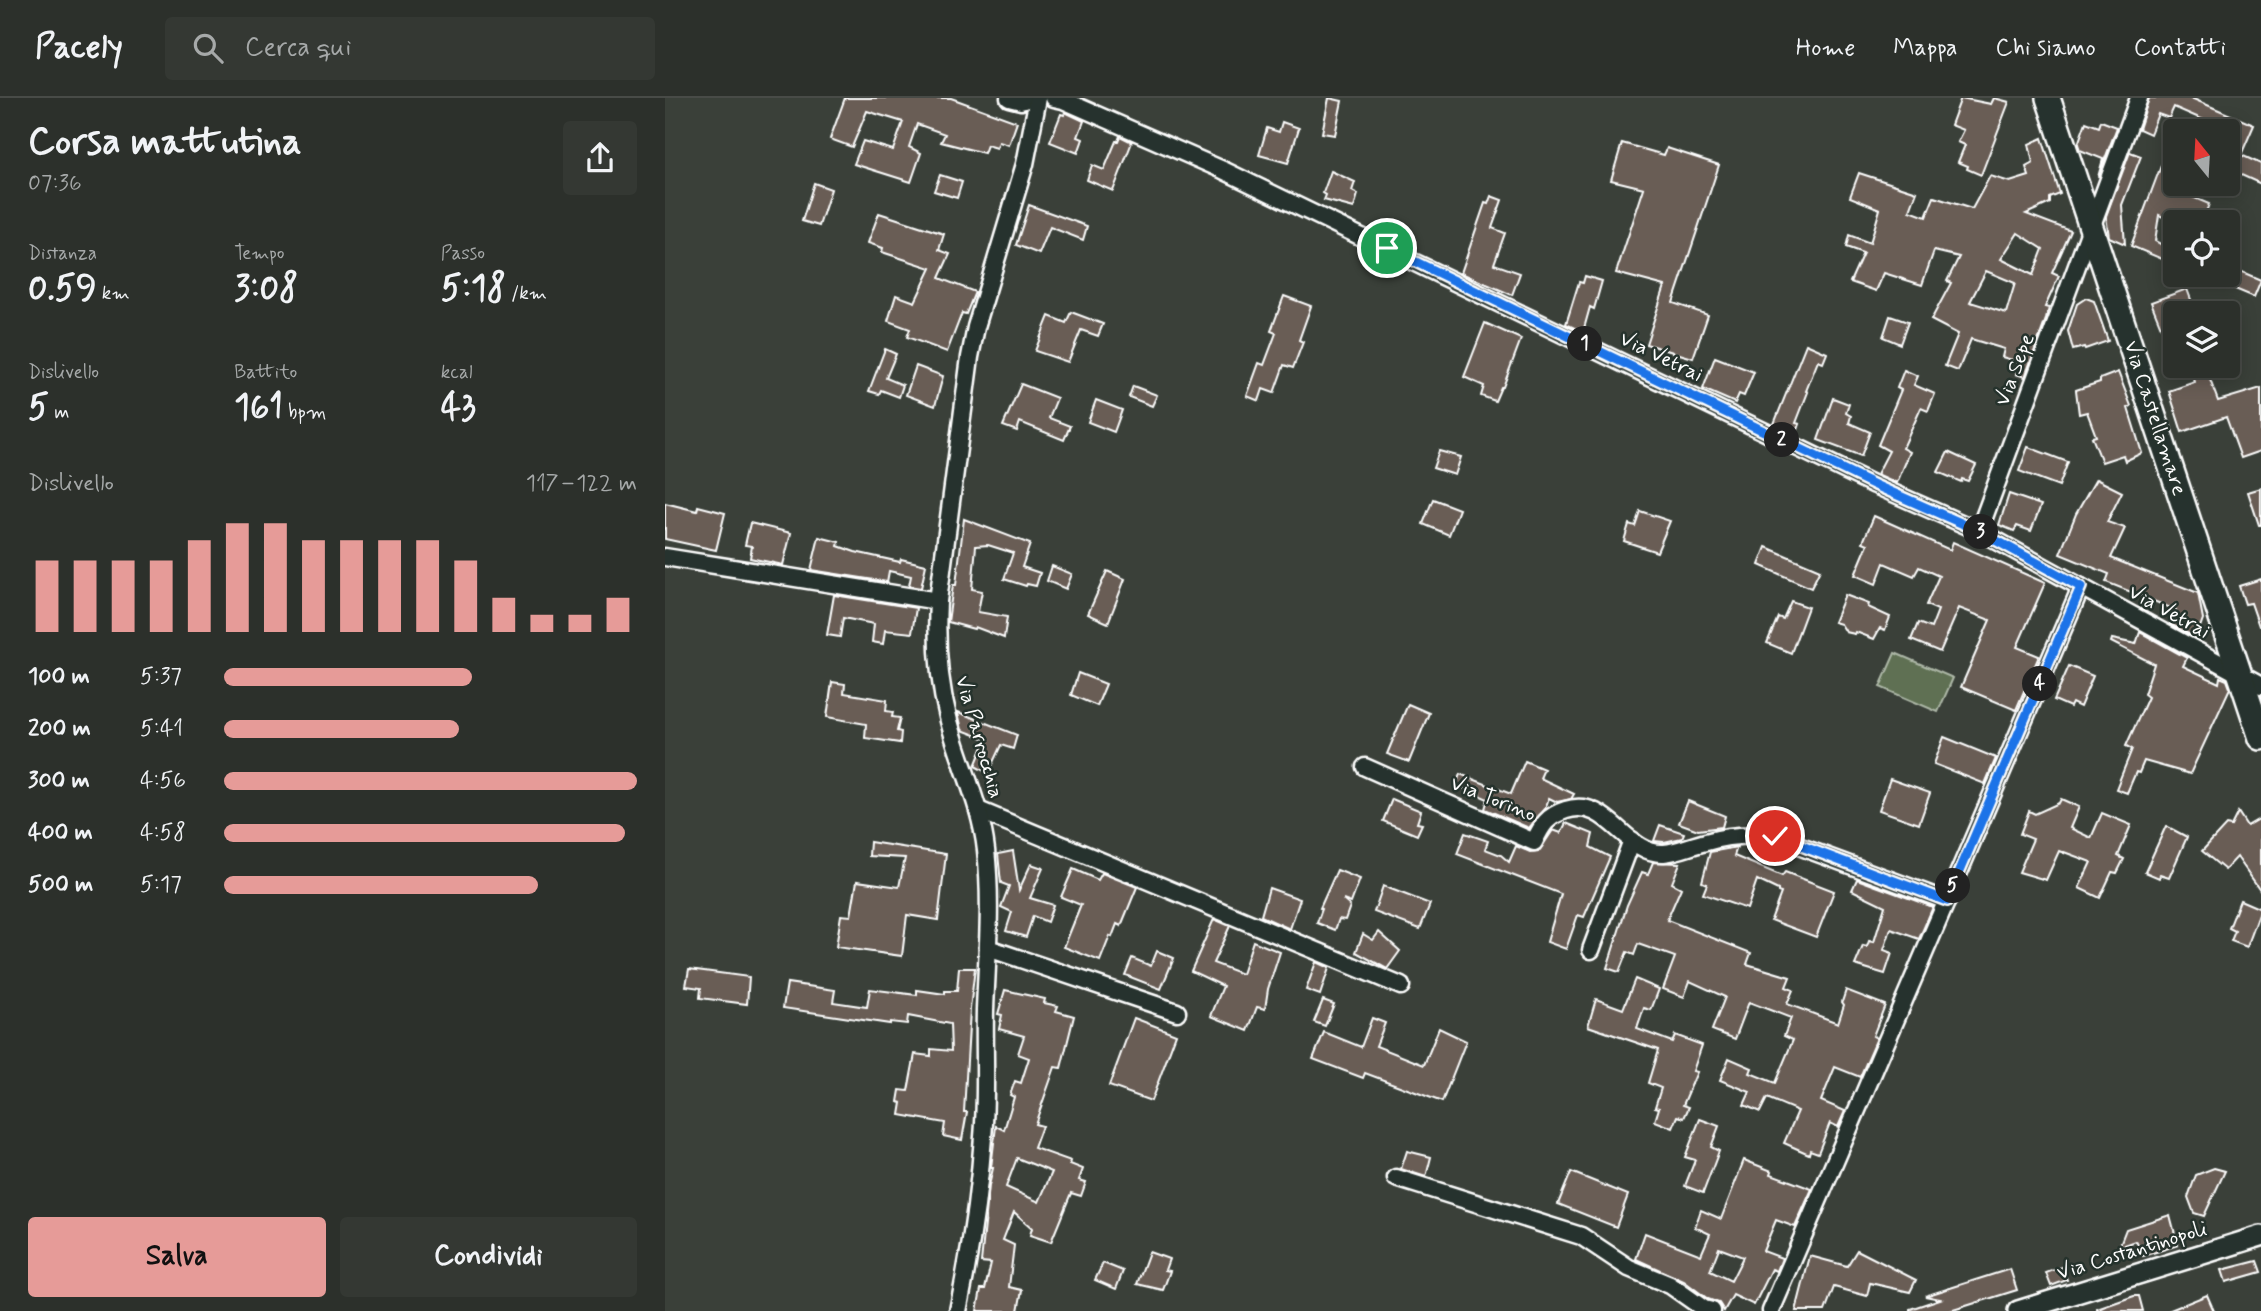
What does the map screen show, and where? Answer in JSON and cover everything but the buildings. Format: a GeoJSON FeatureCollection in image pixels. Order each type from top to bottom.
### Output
{"type":"FeatureCollection","features":[{"type":"Feature","properties":{"kind":"main road","name":"Via Castellamare"},"geometry":{"type":"LineString","coordinates":[[2048,98],[2261,738]]}},
{"type":"Feature","properties":{"kind":"street"},"geometry":{"type":"LineString","coordinates":[[1009,98],[1021,101],[1030,98]]}},
{"type":"Feature","properties":{"kind":"street","name":"Via Parrocchia"},"geometry":{"type":"LineString","coordinates":[[958,1311],[976,1202],[983,1136],[990,905],[986,848],[978,810],[948,718],[940,678],[938,601],[970,357],[976,327],[1025,164],[1038,98]]}},
{"type":"Feature","properties":{"kind":"street","name":"Via Vetrai"},"geometry":{"type":"LineString","coordinates":[[1054,98],[1223,170],[1875,485],[1979,531],[2261,686]]}},
{"type":"Feature","properties":{"kind":"street","name":"Via Sepe"},"geometry":{"type":"LineString","coordinates":[[1979,531],[2139,98]]}},
{"type":"Feature","properties":{"kind":"street"},"geometry":{"type":"LineString","coordinates":[[665,557],[938,601]]}},
{"type":"Feature","properties":{"kind":"street"},"geometry":{"type":"LineString","coordinates":[[1771,1311],[2081,587]]}},
{"type":"Feature","properties":{"kind":"street","name":"Via Torino"},"geometry":{"type":"LineString","coordinates":[[1365,767],[1534,842],[1544,820],[1564,810],[1582,806],[1599,813],[1632,840],[1661,853],[1726,836],[1775,836],[1947,901]]}},
{"type":"Feature","properties":{"kind":"street"},"geometry":{"type":"LineString","coordinates":[[978,810],[1401,986]]}},
{"type":"Feature","properties":{"kind":"street"},"geometry":{"type":"LineString","coordinates":[[1591,950],[1632,840]]}},
{"type":"Feature","properties":{"kind":"street"},"geometry":{"type":"LineString","coordinates":[[988,948],[1177,1012]]}},
{"type":"Feature","properties":{"kind":"street"},"geometry":{"type":"LineString","coordinates":[[1396,1178],[1581,1236],[1618,1261],[1670,1285],[1711,1311]]}},
{"type":"Feature","properties":{"kind":"street","name":"Via Costantinopoli"},"geometry":{"type":"LineString","coordinates":[[2018,1311],[2261,1236]]}},
{"type":"Feature","properties":{"kind":"green space"},"geometry":{"type":"Polygon","coordinates":[[[1895,653],[1953,678],[1938,712],[1880,687],[1895,653]]]}},
{"type":"Feature","properties":{"kind":"route"},"geometry":{"type":"LineString","coordinates":[[1387,248],[1875,485],[1979,531],[2081,587],[1947,901],[1775,836]]}}]}
